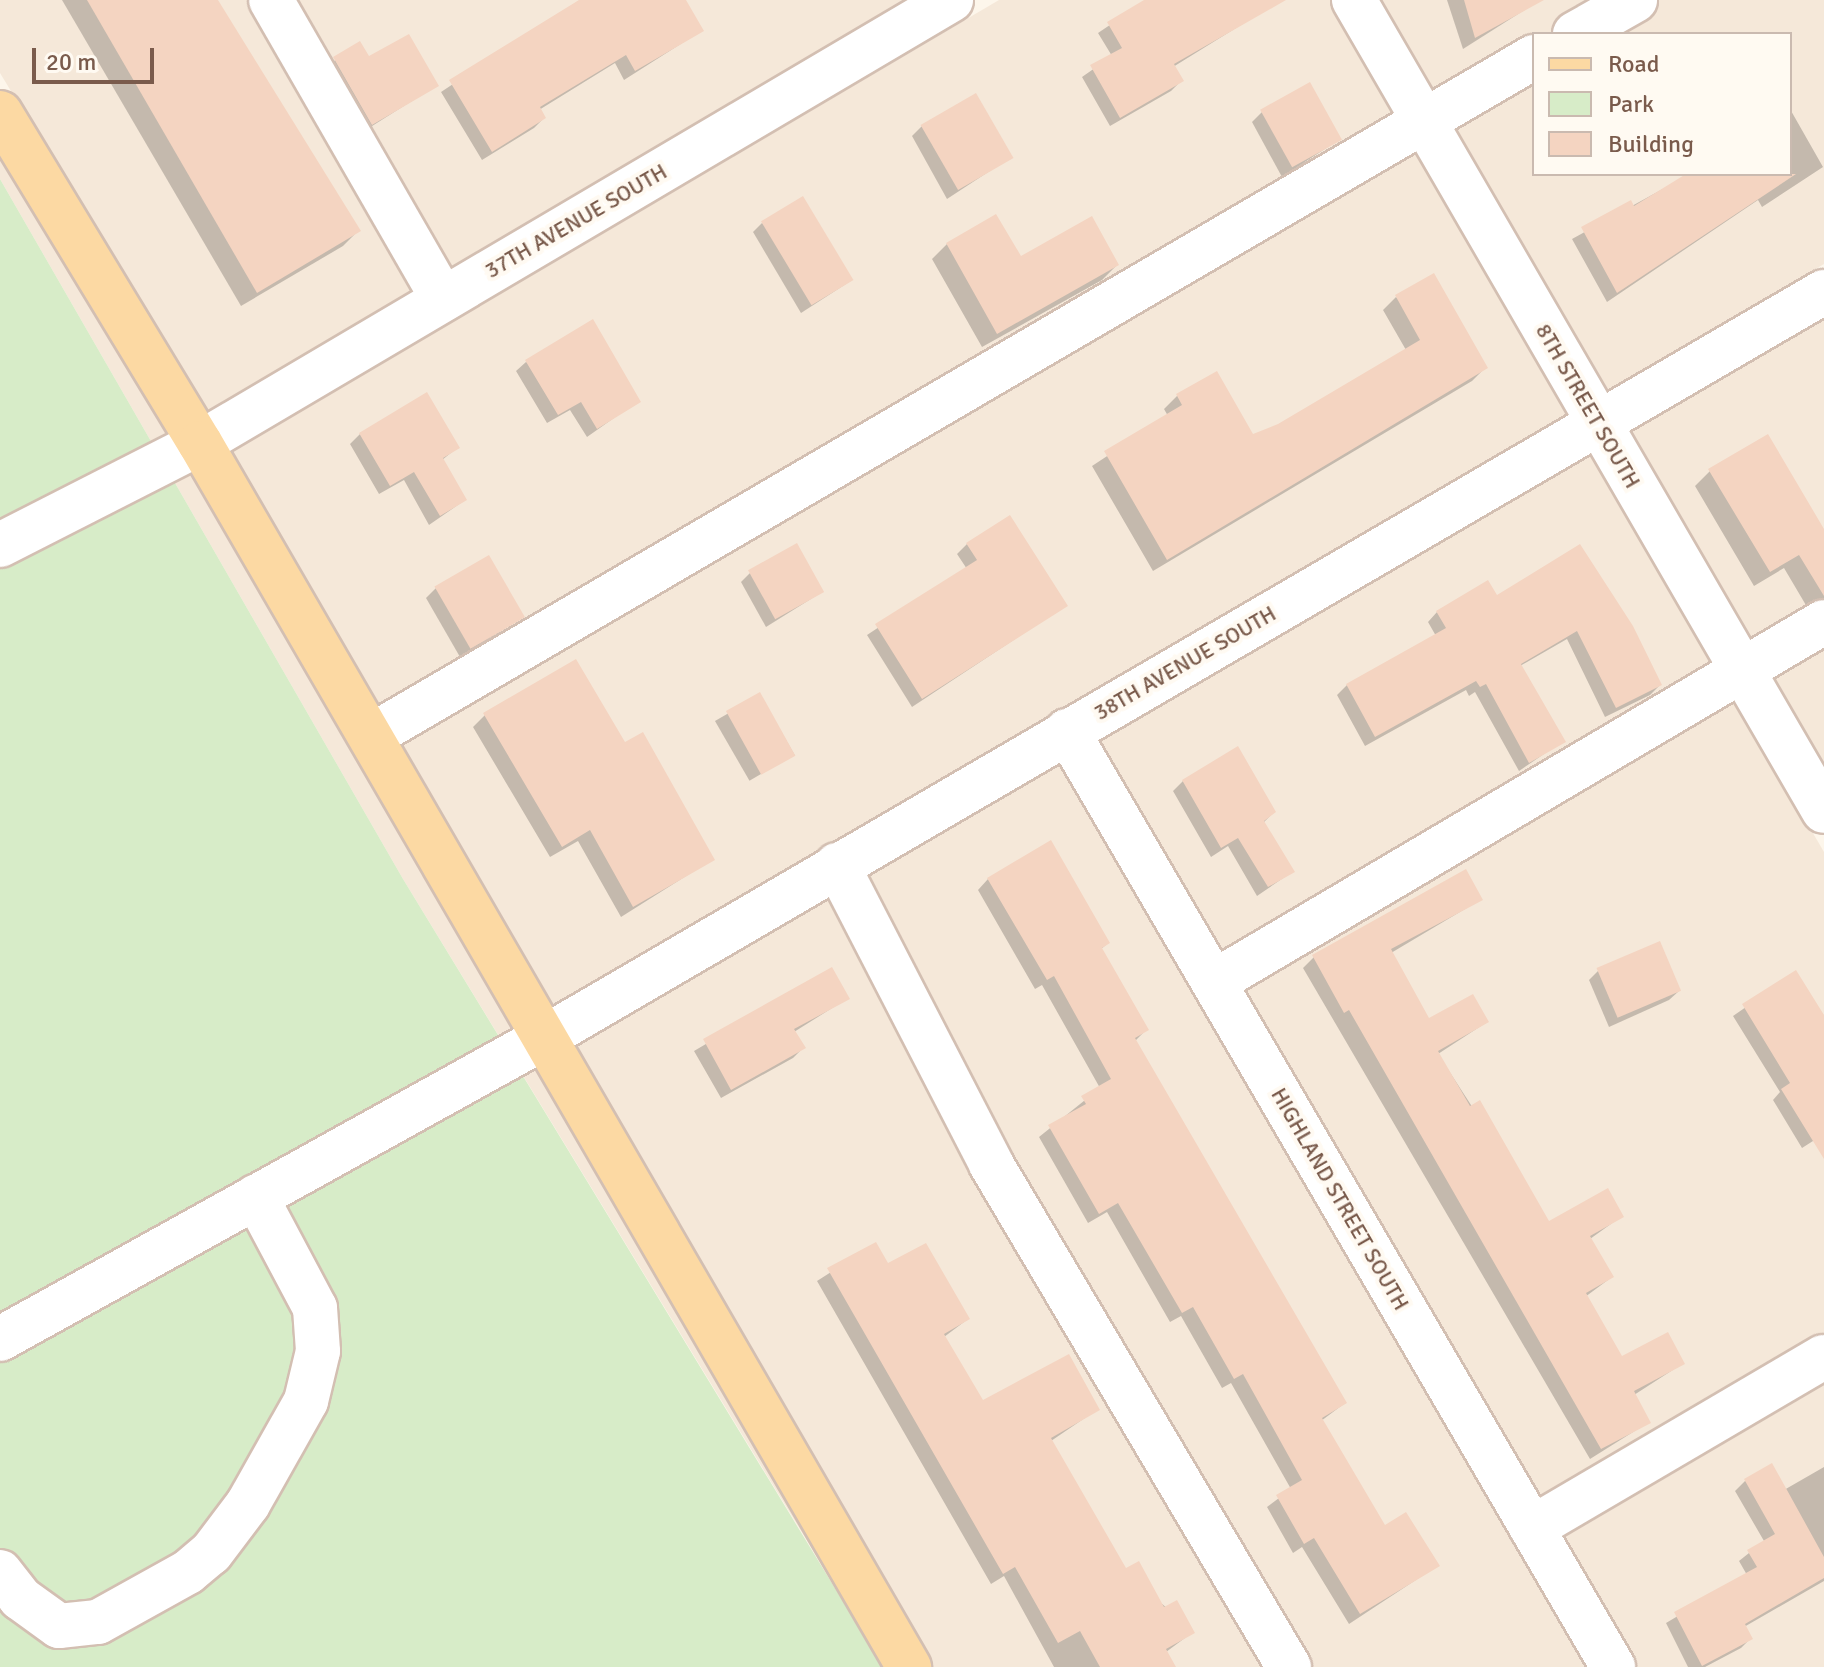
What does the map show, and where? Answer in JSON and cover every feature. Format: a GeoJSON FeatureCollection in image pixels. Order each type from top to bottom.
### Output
{"type":"FeatureCollection","features":[{"type":"Feature","properties":{"kind":"main road"},"geometry":{"type":"LineString","coordinates":[[0,113],[200,443],[547,1036],[909,1667]]}},
{"type":"Feature","properties":{"kind":"street"},"geometry":{"type":"LineString","coordinates":[[271,0],[443,299]]}},
{"type":"Feature","properties":{"kind":"street","name":"37TH AVENUE SOUTH"},"geometry":{"type":"LineString","coordinates":[[1,543],[200,443],[951,0]]}},
{"type":"Feature","properties":{"kind":"street","name":"8TH STREET SOUTH"},"geometry":{"type":"LineString","coordinates":[[1354,0],[1824,811]]}},
{"type":"Feature","properties":{"kind":"street"},"geometry":{"type":"LineString","coordinates":[[1579,32],[1635,0]]}},
{"type":"Feature","properties":{"kind":"street"},"geometry":{"type":"LineString","coordinates":[[371,736],[769,500],[1425,124],[1532,58]]}},
{"type":"Feature","properties":{"kind":"street","name":"38TH AVENUE SOUTH"},"geometry":{"type":"LineString","coordinates":[[0,1339],[547,1036],[1824,292]]}},
{"type":"Feature","properties":{"kind":"street"},"geometry":{"type":"LineString","coordinates":[[1214,982],[1824,622]]}},
{"type":"Feature","properties":{"kind":"street","name":"HIGHLAND STREET SOUTH"},"geometry":{"type":"LineString","coordinates":[[1067,731],[1613,1667]]}},
{"type":"Feature","properties":{"kind":"street"},"geometry":{"type":"LineString","coordinates":[[837,865],[991,1164],[1289,1667]]}},
{"type":"Feature","properties":{"kind":"street"},"geometry":{"type":"LineString","coordinates":[[0,1572],[20,1598],[59,1626],[98,1622],[188,1572],[211,1553],[248,1504],[306,1401],[318,1351],[315,1308],[256,1197]]}},
{"type":"Feature","properties":{"kind":"street"},"geometry":{"type":"LineString","coordinates":[[1532,1528],[1824,1357]]}},
{"type":"Feature","properties":{"kind":"shaded area"},"geometry":{"type":"Polygon","coordinates":[[[0,0],[906,0],[206,412],[0,73],[0,0]]]}},
{"type":"Feature","properties":{"kind":"shaded area"},"geometry":{"type":"Polygon","coordinates":[[[999,0],[1330,0],[1569,414],[553,1005],[230,453],[999,0]]]}},
{"type":"Feature","properties":{"kind":"shaded area"},"geometry":{"type":"Polygon","coordinates":[[[1379,0],[1824,0],[1824,264],[1605,393],[1379,0]]]}},
{"type":"Feature","properties":{"kind":"shaded area"},"geometry":{"type":"Polygon","coordinates":[[[0,153],[182,454],[884,1667],[403,879],[0,179],[0,153]]]}},
{"type":"Feature","properties":{"kind":"shaded area"},"geometry":{"type":"Polygon","coordinates":[[[1824,319],[1824,769],[1628,434],[1824,319]]]}},
{"type":"Feature","properties":{"kind":"shaded area"},"geometry":{"type":"Polygon","coordinates":[[[1592,455],[1824,852],[1824,1667],[1638,1667],[1097,741],[1592,455]]]}},
{"type":"Feature","properties":{"kind":"shaded area"},"geometry":{"type":"Polygon","coordinates":[[[1061,762],[1589,1667],[933,1667],[577,1046],[1061,762]]]}},
{"type":"Feature","properties":{"kind":"green space"},"geometry":{"type":"Polygon","coordinates":[[[0,179],[403,879],[883,1667],[0,1667],[0,179]]]}},
{"type":"Feature","properties":{"kind":"building"},"geometry":{"type":"Polygon","coordinates":[[[87,0],[218,0],[361,231],[257,293],[87,0]]]}},
{"type":"Feature","properties":{"kind":"building"},"geometry":{"type":"Polygon","coordinates":[[[579,0],[686,0],[704,31],[635,71],[626,55],[540,107],[546,118],[492,152],[449,80],[579,0]]]}},
{"type":"Feature","properties":{"kind":"building"},"geometry":{"type":"Polygon","coordinates":[[[1144,0],[1286,0],[1174,64],[1184,81],[1120,118],[1090,65],[1122,48],[1107,22],[1144,0]]]}},
{"type":"Feature","properties":{"kind":"building"},"geometry":{"type":"Polygon","coordinates":[[[1464,0],[1544,0],[1475,38],[1464,0]]]}},
{"type":"Feature","properties":{"kind":"building"},"geometry":{"type":"Polygon","coordinates":[[[409,34],[439,86],[372,125],[333,57],[360,41],[369,56],[409,34]]]}},
{"type":"Feature","properties":{"kind":"building"},"geometry":{"type":"Polygon","coordinates":[[[1310,82],[1342,140],[1292,167],[1260,110],[1310,82]]]}},
{"type":"Feature","properties":{"kind":"building"},"geometry":{"type":"Polygon","coordinates":[[[976,93],[1014,158],[958,190],[921,125],[976,93]]]}},
{"type":"Feature","properties":{"kind":"building"},"geometry":{"type":"Polygon","coordinates":[[[1796,174],[1617,293],[1581,227],[1631,200],[1634,206],[1683,176],[1796,174]]]}},
{"type":"Feature","properties":{"kind":"building"},"geometry":{"type":"Polygon","coordinates":[[[803,196],[853,280],[811,305],[761,221],[803,196]]]}},
{"type":"Feature","properties":{"kind":"building"},"geometry":{"type":"Polygon","coordinates":[[[996,214],[1021,256],[1092,216],[1119,265],[997,334],[946,243],[996,214]]]}},
{"type":"Feature","properties":{"kind":"building"},"geometry":{"type":"Polygon","coordinates":[[[1434,273],[1488,368],[1167,560],[1104,451],[1182,405],[1176,394],[1217,371],[1253,434],[1278,424],[1420,340],[1395,295],[1434,273]]]}},
{"type":"Feature","properties":{"kind":"building"},"geometry":{"type":"Polygon","coordinates":[[[593,319],[641,402],[597,429],[581,402],[558,415],[525,360],[593,319]]]}},
{"type":"Feature","properties":{"kind":"building"},"geometry":{"type":"Polygon","coordinates":[[[427,392],[460,448],[443,458],[467,500],[440,516],[414,472],[390,486],[359,433],[427,392]]]}},
{"type":"Feature","properties":{"kind":"building"},"geometry":{"type":"Polygon","coordinates":[[[1768,434],[1824,529],[1824,596],[1799,555],[1770,572],[1708,469],[1768,434]]]}},
{"type":"Feature","properties":{"kind":"building"},"geometry":{"type":"Polygon","coordinates":[[[1010,515],[1068,606],[922,699],[875,624],[977,560],[966,543],[1010,515]]]}},
{"type":"Feature","properties":{"kind":"building"},"geometry":{"type":"Polygon","coordinates":[[[797,543],[824,592],[775,619],[748,570],[797,543]]]}},
{"type":"Feature","properties":{"kind":"building"},"geometry":{"type":"Polygon","coordinates":[[[1580,544],[1633,626],[1662,685],[1616,708],[1577,631],[1521,664],[1566,742],[1529,763],[1486,684],[1480,687],[1476,681],[1375,737],[1346,684],[1446,628],[1436,611],[1488,580],[1497,595],[1580,544]]]}},
{"type":"Feature","properties":{"kind":"building"},"geometry":{"type":"Polygon","coordinates":[[[489,555],[525,617],[470,649],[434,586],[489,555]]]}},
{"type":"Feature","properties":{"kind":"building"},"geometry":{"type":"Polygon","coordinates":[[[576,659],[625,742],[643,732],[715,860],[633,907],[590,830],[562,847],[483,713],[576,659]]]}},
{"type":"Feature","properties":{"kind":"building"},"geometry":{"type":"Polygon","coordinates":[[[760,692],[795,756],[761,775],[726,711],[760,692]]]}},
{"type":"Feature","properties":{"kind":"building"},"geometry":{"type":"Polygon","coordinates":[[[1238,746],[1276,812],[1264,821],[1295,872],[1268,887],[1238,838],[1221,848],[1182,780],[1238,746]]]}},
{"type":"Feature","properties":{"kind":"building"},"geometry":{"type":"Polygon","coordinates":[[[1051,840],[1110,943],[1102,948],[1149,1030],[1135,1038],[1347,1403],[1322,1418],[1385,1525],[1406,1512],[1440,1566],[1360,1614],[1314,1538],[1304,1544],[1276,1495],[1302,1480],[1243,1374],[1234,1379],[1193,1307],[1182,1313],[1118,1203],[1099,1214],[1048,1125],[1086,1104],[1081,1096],[1111,1079],[1054,976],[1047,980],[987,878],[1051,840]]]}},
{"type":"Feature","properties":{"kind":"building"},"geometry":{"type":"Polygon","coordinates":[[[1466,869],[1483,900],[1391,949],[1429,1018],[1473,994],[1489,1022],[1438,1051],[1470,1106],[1480,1100],[1549,1221],[1608,1188],[1624,1217],[1590,1236],[1614,1277],[1586,1293],[1622,1356],[1668,1332],[1685,1364],[1634,1391],[1651,1423],[1601,1449],[1349,1010],[1344,1013],[1312,955],[1466,869]]]}},
{"type":"Feature","properties":{"kind":"building"},"geometry":{"type":"Polygon","coordinates":[[[1660,941],[1681,991],[1618,1018],[1596,968],[1660,941]]]}},
{"type":"Feature","properties":{"kind":"building"},"geometry":{"type":"Polygon","coordinates":[[[832,967],[850,999],[794,1029],[806,1048],[731,1090],[703,1039],[832,967]]]}},
{"type":"Feature","properties":{"kind":"building"},"geometry":{"type":"Polygon","coordinates":[[[1796,970],[1824,1015],[1824,1159],[1781,1089],[1790,1083],[1742,1004],[1796,970]]]}},
{"type":"Feature","properties":{"kind":"building"},"geometry":{"type":"Polygon","coordinates":[[[876,1242],[888,1263],[926,1243],[970,1319],[944,1334],[983,1400],[1069,1354],[1100,1410],[1051,1438],[1126,1568],[1139,1561],[1164,1607],[1177,1600],[1195,1633],[1166,1649],[1176,1667],[1100,1667],[1080,1631],[1058,1643],[1015,1567],[1003,1574],[827,1268],[876,1242]]]}},
{"type":"Feature","properties":{"kind":"building"},"geometry":{"type":"Polygon","coordinates":[[[1772,1463],[1824,1557],[1824,1578],[1745,1624],[1753,1639],[1702,1666],[1674,1612],[1757,1567],[1747,1550],[1775,1534],[1744,1479],[1772,1463]]]}}]}
